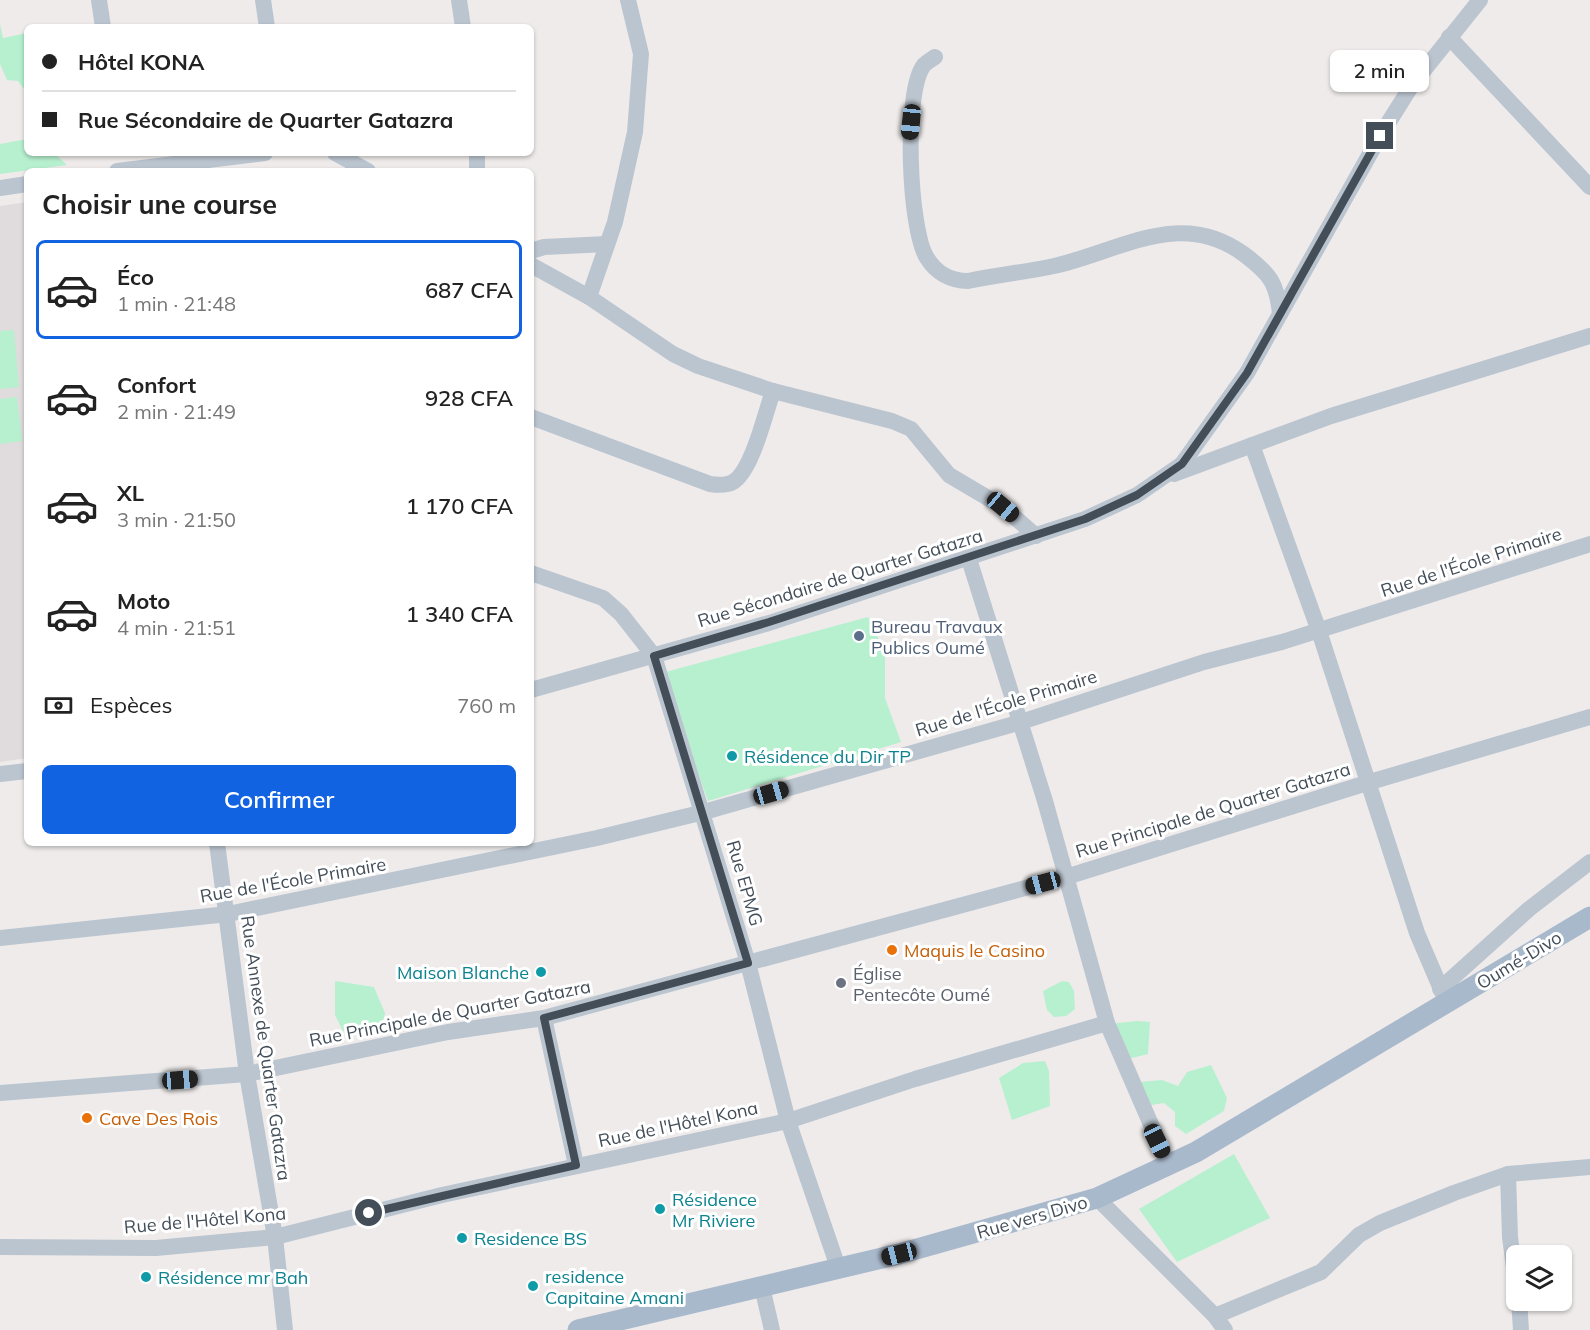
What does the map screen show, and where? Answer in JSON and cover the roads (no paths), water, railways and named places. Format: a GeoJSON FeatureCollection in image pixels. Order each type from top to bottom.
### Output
{"type":"FeatureCollection","features":[{"type":"Feature","properties":{"kind":"main road","name":"Oumé-Divo"},"geometry":{"type":"LineString","coordinates":[[1444,996],[1590,918]]}},
{"type":"Feature","properties":{"kind":"main road","name":"Rue vers Divo"},"geometry":{"type":"LineString","coordinates":[[578,1330],[838,1270],[1097,1198],[1169,1166],[1444,996]]}},
{"type":"Feature","properties":{"kind":"street"},"geometry":{"type":"LineString","coordinates":[[99,0],[103,24]]}},
{"type":"Feature","properties":{"kind":"street"},"geometry":{"type":"LineString","coordinates":[[263,0],[267,24]]}},
{"type":"Feature","properties":{"kind":"street"},"geometry":{"type":"LineString","coordinates":[[459,0],[462,24]]}},
{"type":"Feature","properties":{"kind":"street"},"geometry":{"type":"LineString","coordinates":[[589,297],[607,244],[635,132],[641,54],[628,0]]}},
{"type":"Feature","properties":{"kind":"street","name":"Rue Sécondaire de Quarter Gatazra"},"geometry":{"type":"LineString","coordinates":[[534,689],[769,622],[923,571],[969,559],[1085,519],[1137,495],[1162,479],[1182,464],[1203,438],[1247,373],[1380,136],[1412,85],[1480,0]]}},
{"type":"Feature","properties":{"kind":"street"},"geometry":{"type":"LineString","coordinates":[[1449,37],[1590,187]]}},
{"type":"Feature","properties":{"kind":"street"},"geometry":{"type":"LineString","coordinates":[[935,57],[924,66],[919,78],[910,139],[918,239],[925,257],[936,271],[958,281],[968,281],[1053,266],[1144,238],[1185,231],[1211,236],[1233,246],[1268,274],[1277,290],[1280,314]]}},
{"type":"Feature","properties":{"kind":"street"},"geometry":{"type":"LineString","coordinates":[[145,168],[241,156]]}},
{"type":"Feature","properties":{"kind":"street"},"geometry":{"type":"LineString","coordinates":[[340,156],[362,168]]}},
{"type":"Feature","properties":{"kind":"street"},"geometry":{"type":"LineString","coordinates":[[0,188],[24,184]]}},
{"type":"Feature","properties":{"kind":"street"},"geometry":{"type":"LineString","coordinates":[[534,250],[544,247],[607,244]]}},
{"type":"Feature","properties":{"kind":"street"},"geometry":{"type":"LineString","coordinates":[[534,267],[589,297],[673,354],[707,369],[773,392],[882,419],[911,429],[949,475],[1003,507],[1036,536]]}},
{"type":"Feature","properties":{"kind":"street"},"geometry":{"type":"LineString","coordinates":[[1162,479],[1331,416],[1590,336]]}},
{"type":"Feature","properties":{"kind":"street"},"geometry":{"type":"LineString","coordinates":[[534,418],[710,484],[722,485],[731,483],[743,474],[773,392]]}},
{"type":"Feature","properties":{"kind":"street"},"geometry":{"type":"LineString","coordinates":[[1252,445],[1319,631],[1370,782],[1417,933],[1444,996],[1529,909],[1590,862]]}},
{"type":"Feature","properties":{"kind":"street","name":"Rue de l'École Primaire"},"geometry":{"type":"LineString","coordinates":[[0,938],[228,914],[597,838],[704,812],[1018,723],[1204,662],[1319,631],[1590,544]]}},
{"type":"Feature","properties":{"kind":"street"},"geometry":{"type":"LineString","coordinates":[[969,559],[1018,723],[1045,801],[1107,1023],[1169,1166]]}},
{"type":"Feature","properties":{"kind":"street","name":"Rue EPMG"},"geometry":{"type":"LineString","coordinates":[[534,574],[603,598],[621,614],[654,656],[704,812],[748,963],[788,1121],[838,1270]]}},
{"type":"Feature","properties":{"kind":"street","name":"Rue Principale de Quarter Gatazra"},"geometry":{"type":"LineString","coordinates":[[0,1093],[247,1074],[448,1032],[544,1018],[1066,877],[1370,782],[1590,717]]}},
{"type":"Feature","properties":{"kind":"street"},"geometry":{"type":"LineString","coordinates":[[0,774],[24,771]]}},
{"type":"Feature","properties":{"kind":"street","name":"Rue Annexe de Quarter Gatazra"},"geometry":{"type":"LineString","coordinates":[[217,846],[247,1074],[275,1237],[285,1330]]}},
{"type":"Feature","properties":{"kind":"street"},"geometry":{"type":"LineString","coordinates":[[544,1018],[576,1165]]}},
{"type":"Feature","properties":{"kind":"street","name":"Rue de l'Hôtel Kona"},"geometry":{"type":"LineString","coordinates":[[0,1247],[156,1248],[275,1237],[576,1165],[788,1121],[915,1079],[1107,1023]]}},
{"type":"Feature","properties":{"kind":"street"},"geometry":{"type":"LineString","coordinates":[[1215,1316],[1321,1272],[1359,1235],[1380,1224],[1508,1174],[1590,1167]]}},
{"type":"Feature","properties":{"kind":"street"},"geometry":{"type":"LineString","coordinates":[[1508,1174],[1511,1245]]}},
{"type":"Feature","properties":{"kind":"street"},"geometry":{"type":"LineString","coordinates":[[1097,1198],[1215,1316],[1225,1330]]}},
{"type":"Feature","properties":{"kind":"street"},"geometry":{"type":"LineString","coordinates":[[762,1287],[772,1330]]}},
{"type":"Feature","properties":{"kind":"street"},"geometry":{"type":"LineString","coordinates":[[1520,1311],[1521,1330]]}},
{"type":"Feature","properties":{"kind":"place","name":"Bureau Travaux Publics Oumé"},"geometry":{"type":"Point","coordinates":[859,636]}},
{"type":"Feature","properties":{"kind":"place","name":"Résidence du Dir TP"},"geometry":{"type":"Point","coordinates":[732,756]}},
{"type":"Feature","properties":{"kind":"place","name":"Maquis le Casino"},"geometry":{"type":"Point","coordinates":[892,950]}},
{"type":"Feature","properties":{"kind":"place","name":"Maison Blanche"},"geometry":{"type":"Point","coordinates":[541,972]}},
{"type":"Feature","properties":{"kind":"place","name":"Église Pentecôte Oumé"},"geometry":{"type":"Point","coordinates":[841,983]}},
{"type":"Feature","properties":{"kind":"place","name":"Cave Des Rois"},"geometry":{"type":"Point","coordinates":[87,1118]}},
{"type":"Feature","properties":{"kind":"place","name":"Résidence Mr Riviere"},"geometry":{"type":"Point","coordinates":[660,1209]}},
{"type":"Feature","properties":{"kind":"place","name":"Residence BS"},"geometry":{"type":"Point","coordinates":[462,1238]}},
{"type":"Feature","properties":{"kind":"place","name":"Résidence mr Bah"},"geometry":{"type":"Point","coordinates":[146,1277]}},
{"type":"Feature","properties":{"kind":"place","name":"residence Capitaine Amani"},"geometry":{"type":"Point","coordinates":[533,1286]}}]}
